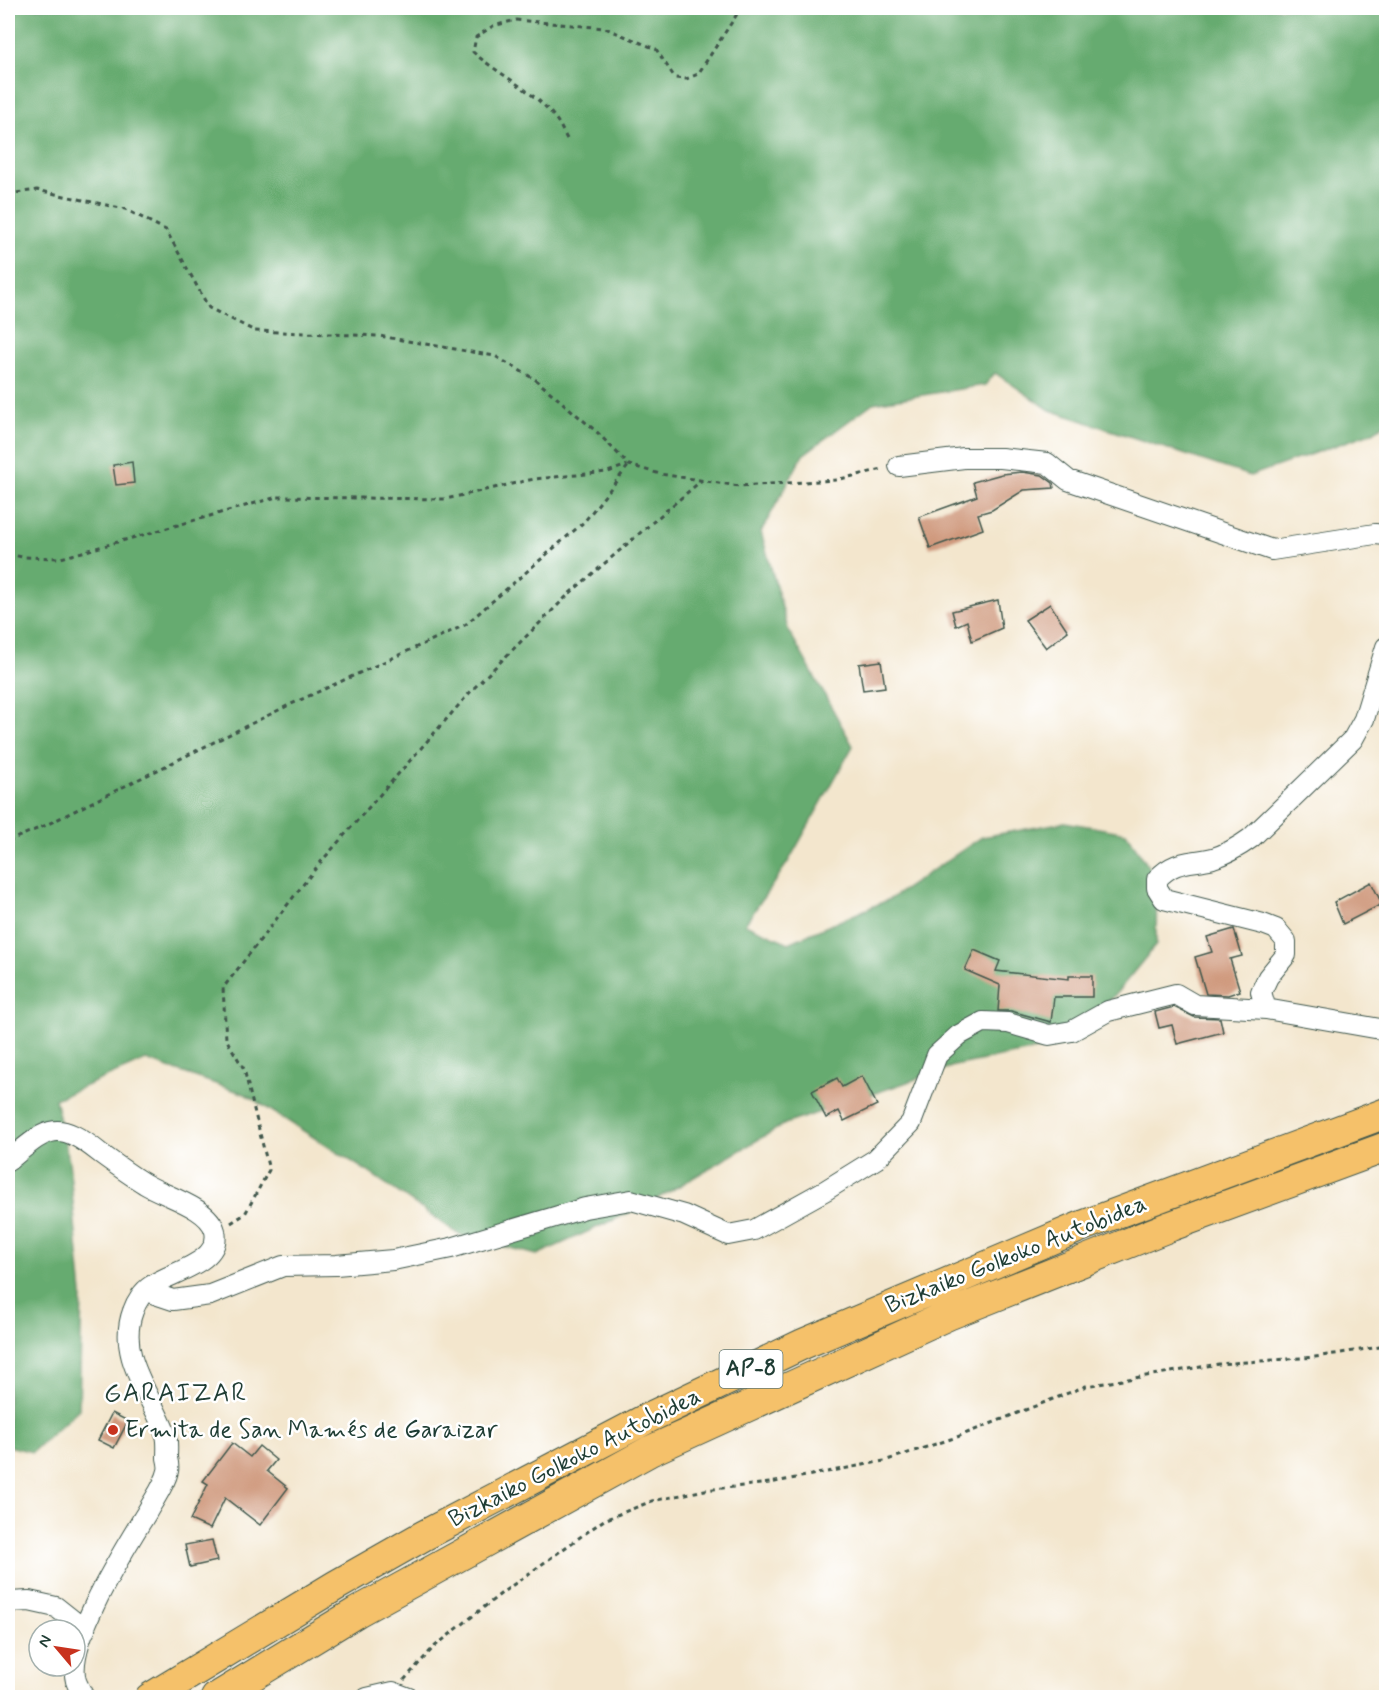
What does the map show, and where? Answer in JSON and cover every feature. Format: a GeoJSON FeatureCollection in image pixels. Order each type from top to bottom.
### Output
{"type":"FeatureCollection","features":[{"type":"Feature","properties":{"kind":"highway","name":"Bizkaiko Golkoko Autobidea"},"geometry":{"type":"LineString","coordinates":[[150,1698],[335,1586],[423,1536],[650,1418],[803,1344],[1082,1226],[1386,1113]]}},
{"type":"Feature","properties":{"kind":"highway","name":"Bizkaiko Golkoko Autobidea"},"geometry":{"type":"LineString","coordinates":[[216,1698],[357,1612],[661,1446],[948,1315],[1171,1226],[1386,1147]]}},
{"type":"Feature","properties":{"kind":"street"},"geometry":{"type":"LineString","coordinates":[[899,466],[964,458],[1001,458],[1047,463],[1068,480],[1272,550],[1375,534],[1386,535]]}},
{"type":"Feature","properties":{"kind":"street"},"geometry":{"type":"LineString","coordinates":[[1266,1009],[1261,992],[1269,977],[1286,956],[1286,941],[1276,929],[1164,899],[1157,888],[1157,879],[1167,868],[1215,857],[1233,850],[1251,838],[1353,739],[1364,719],[1386,647]]}},
{"type":"Feature","properties":{"kind":"street"},"geometry":{"type":"LineString","coordinates":[[146,1291],[173,1300],[210,1295],[283,1266],[336,1265],[393,1260],[451,1248],[585,1208],[631,1200],[684,1215],[728,1235],[754,1230],[876,1159],[911,1123],[938,1054],[959,1035],[983,1022],[1008,1023],[1049,1035],[1072,1031],[1108,1011],[1176,994],[1195,1005],[1266,1009],[1386,1030]]}},
{"type":"Feature","properties":{"kind":"street"},"geometry":{"type":"LineString","coordinates":[[8,1161],[38,1136],[51,1131],[66,1132],[83,1140],[147,1185],[197,1210],[212,1224],[216,1234],[214,1246],[207,1258],[151,1286],[139,1298],[132,1312],[129,1329],[130,1353],[166,1437],[168,1471],[102,1590],[87,1625]]}},
{"type":"Feature","properties":{"kind":"street"},"geometry":{"type":"LineString","coordinates":[[8,1602],[30,1601],[56,1606],[70,1618]]}},
{"type":"Feature","properties":{"kind":"street"},"geometry":{"type":"LineString","coordinates":[[367,1698],[401,1695]]}},
{"type":"Feature","properties":{"kind":"path"},"geometry":{"type":"LineString","coordinates":[[567,139],[555,118],[526,90],[491,68],[473,52],[476,37],[493,26],[516,20],[605,28],[656,49],[675,78],[686,79],[698,74],[741,8]]}},
{"type":"Feature","properties":{"kind":"path"},"geometry":{"type":"LineString","coordinates":[[8,194],[37,190],[125,209],[166,230],[209,308],[255,331],[379,336],[495,356],[536,380],[598,434],[629,465],[660,474],[739,486],[836,480],[899,466]]}},
{"type":"Feature","properties":{"kind":"path"},"geometry":{"type":"LineString","coordinates":[[8,554],[22,557],[61,558],[277,497],[446,499],[534,479],[608,472],[629,465]]}},
{"type":"Feature","properties":{"kind":"path"},"geometry":{"type":"LineString","coordinates":[[8,841],[42,827],[287,706],[465,625],[584,522],[629,465]]}},
{"type":"Feature","properties":{"kind":"path"},"geometry":{"type":"LineString","coordinates":[[216,1234],[245,1214],[269,1170],[244,1069],[226,1040],[223,988],[319,864],[472,689],[570,593],[702,480]]}},
{"type":"Feature","properties":{"kind":"path"},"geometry":{"type":"LineString","coordinates":[[401,1695],[434,1647],[503,1592],[604,1520],[652,1501],[705,1490],[771,1484],[884,1461],[957,1437],[1086,1386],[1219,1364],[1315,1357],[1386,1346]]}},
{"type":"Feature","properties":{"kind":"green space"},"geometry":{"type":"Polygon","coordinates":[[[8,8],[1386,8],[1386,423],[1373,432],[1250,476],[1050,410],[995,373],[985,385],[873,403],[803,455],[761,532],[788,629],[853,746],[788,862],[745,924],[789,943],[890,899],[982,837],[1065,822],[1126,833],[1157,879],[1156,945],[1076,1042],[954,1066],[785,1124],[648,1204],[537,1255],[460,1235],[367,1171],[245,1094],[146,1060],[55,1099],[69,1161],[82,1294],[79,1409],[32,1452],[8,1446],[8,8]]]}},
{"type":"Feature","properties":{"kind":"building"},"geometry":{"type":"Polygon","coordinates":[[[132,462],[134,483],[116,485],[113,465],[132,462]]]}},
{"type":"Feature","properties":{"kind":"building"},"geometry":{"type":"Polygon","coordinates":[[[1022,472],[1042,475],[1053,483],[1054,488],[1024,490],[992,510],[978,514],[983,529],[930,548],[919,517],[977,496],[973,482],[1002,474],[1022,472]]]}},
{"type":"Feature","properties":{"kind":"building"},"geometry":{"type":"Polygon","coordinates":[[[998,600],[1002,628],[972,641],[967,621],[956,626],[952,611],[998,600]]]}},
{"type":"Feature","properties":{"kind":"building"},"geometry":{"type":"Polygon","coordinates":[[[1050,604],[1068,631],[1046,648],[1025,620],[1050,604]]]}},
{"type":"Feature","properties":{"kind":"building"},"geometry":{"type":"Polygon","coordinates":[[[881,661],[885,687],[863,690],[859,664],[881,661]]]}},
{"type":"Feature","properties":{"kind":"building"},"geometry":{"type":"Polygon","coordinates":[[[1371,882],[1382,904],[1343,924],[1334,902],[1371,882]]]}},
{"type":"Feature","properties":{"kind":"building"},"geometry":{"type":"Polygon","coordinates":[[[1234,929],[1242,956],[1230,959],[1240,991],[1228,995],[1206,994],[1195,957],[1212,952],[1207,937],[1234,929]]]}},
{"type":"Feature","properties":{"kind":"building"},"geometry":{"type":"Polygon","coordinates":[[[974,950],[1000,961],[996,971],[1069,979],[1069,976],[1092,976],[1092,997],[1054,997],[1051,1022],[1011,1011],[998,1011],[1000,985],[965,970],[974,950]]]}},
{"type":"Feature","properties":{"kind":"building"},"geometry":{"type":"Polygon","coordinates":[[[1174,1007],[1194,1017],[1220,1018],[1223,1032],[1177,1044],[1172,1025],[1159,1028],[1155,1012],[1174,1007]]]}},
{"type":"Feature","properties":{"kind":"building"},"geometry":{"type":"Polygon","coordinates":[[[862,1076],[877,1105],[844,1121],[839,1111],[826,1118],[812,1091],[837,1078],[842,1087],[862,1076]]]}},
{"type":"Feature","properties":{"kind":"building","name":"Ermita de San Mamés de Garaizar"},"geometry":{"type":"Polygon","coordinates":[[[112,1413],[128,1421],[114,1448],[98,1440],[112,1413]]]}},
{"type":"Feature","properties":{"kind":"building"},"geometry":{"type":"Polygon","coordinates":[[[232,1443],[250,1457],[259,1446],[276,1460],[267,1471],[288,1488],[260,1525],[225,1498],[210,1529],[190,1520],[208,1484],[203,1481],[232,1443]]]}},
{"type":"Feature","properties":{"kind":"building"},"geometry":{"type":"Polygon","coordinates":[[[212,1540],[217,1561],[190,1567],[185,1545],[212,1540]]]}},
{"type":"Feature","properties":{"kind":"place","name":"Ermita de San Mamés de Garaizar"},"geometry":{"type":"Point","coordinates":[113,1430]}},
{"type":"Feature","properties":{"kind":"district","name":"GARAIZAR"},"geometry":{"type":"Point","coordinates":[176,1394]}}]}
